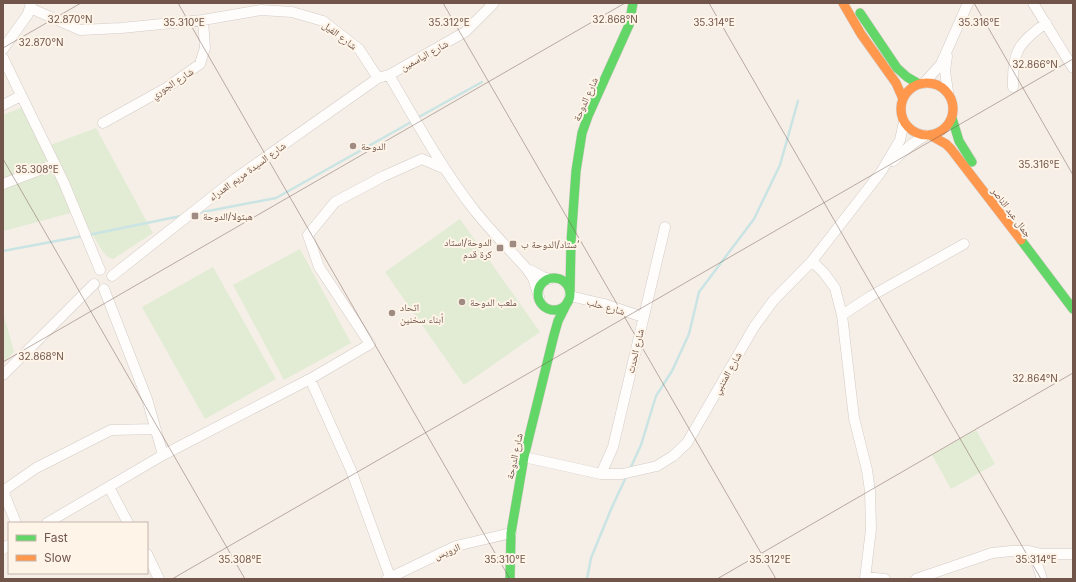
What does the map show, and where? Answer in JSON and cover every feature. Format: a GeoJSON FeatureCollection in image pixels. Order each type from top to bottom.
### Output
{"type":"FeatureCollection","features":[{"type":"Feature","properties":{"kind":"street","name":"شارع الياسمين"},"geometry":{"type":"LineString","coordinates":[[389,75],[465,32],[493,4],[492,3]]}},
{"type":"Feature","properties":{"kind":"street","name":"شارع الدوحة"},"geometry":{"type":"LineString","coordinates":[[510,579],[511,533],[524,457],[558,321],[569,297],[570,273],[573,255],[572,242],[578,150],[588,116],[629,25],[633,3]]}},
{"type":"Feature","properties":{"kind":"street"},"geometry":{"type":"LineString","coordinates":[[843,3],[861,34],[896,83],[903,99]]}},
{"type":"Feature","properties":{"kind":"street"},"geometry":{"type":"LineString","coordinates":[[854,3],[864,21],[898,68],[907,77],[922,83],[934,83],[942,86],[952,99],[954,108],[949,124],[944,130],[936,134],[928,135],[914,131],[904,122],[901,113],[901,104],[910,88],[922,83],[941,64],[968,3]]}},
{"type":"Feature","properties":{"kind":"street"},"geometry":{"type":"LineString","coordinates":[[1033,3],[1073,68]]}},
{"type":"Feature","properties":{"kind":"street"},"geometry":{"type":"LineString","coordinates":[[3,49],[20,26],[30,5]]}},
{"type":"Feature","properties":{"kind":"street","name":"شارع الفيل"},"geometry":{"type":"LineString","coordinates":[[30,5],[80,30],[121,28],[202,20],[261,10],[292,12],[323,21],[359,49],[378,78]]}},
{"type":"Feature","properties":{"kind":"street","name":"شارع الجوري"},"geometry":{"type":"LineString","coordinates":[[103,123],[166,88],[200,64],[205,48],[202,20]]}},
{"type":"Feature","properties":{"kind":"street"},"geometry":{"type":"LineString","coordinates":[[1013,87],[1013,69],[1020,44],[1046,23]]}},
{"type":"Feature","properties":{"kind":"street"},"geometry":{"type":"LineString","coordinates":[[948,92],[945,71],[950,46]]}},
{"type":"Feature","properties":{"kind":"street"},"geometry":{"type":"LineString","coordinates":[[3,58],[64,183],[100,270]]}},
{"type":"Feature","properties":{"kind":"street","name":"شارع السيدة مريم العدراء"},"geometry":{"type":"LineString","coordinates":[[112,276],[236,178],[378,78],[389,75]]}},
{"type":"Feature","properties":{"kind":"street"},"geometry":{"type":"LineString","coordinates":[[389,75],[445,169],[476,212],[534,278],[540,300],[549,309],[560,308],[569,297],[566,284],[526,268]]}},
{"type":"Feature","properties":{"kind":"street"},"geometry":{"type":"LineString","coordinates":[[3,105],[21,96]]}},
{"type":"Feature","properties":{"kind":"street","name":"جمال عبد الناصر"},"geometry":{"type":"LineString","coordinates":[[952,118],[956,135],[964,151],[1073,294]]}},
{"type":"Feature","properties":{"kind":"street"},"geometry":{"type":"LineString","coordinates":[[881,172],[900,140],[904,122]]}},
{"type":"Feature","properties":{"kind":"street"},"geometry":{"type":"LineString","coordinates":[[881,172],[906,149],[928,135]]}},
{"type":"Feature","properties":{"kind":"street","name":"جمال عبد الناصر"},"geometry":{"type":"LineString","coordinates":[[928,135],[946,144],[1073,308]]}},
{"type":"Feature","properties":{"kind":"street"},"geometry":{"type":"LineString","coordinates":[[49,522],[163,455],[310,380],[370,344],[319,267],[308,235],[335,202],[384,176],[422,159],[445,169]]}},
{"type":"Feature","properties":{"kind":"street"},"geometry":{"type":"LineString","coordinates":[[3,184],[55,164]]}},
{"type":"Feature","properties":{"kind":"street","name":"شارع المتنبي"},"geometry":{"type":"LineString","coordinates":[[524,457],[601,474],[622,474],[657,466],[673,456],[687,443],[754,327],[773,302],[812,261],[881,172]]}},
{"type":"Feature","properties":{"kind":"street","name":"شارع الحدث"},"geometry":{"type":"LineString","coordinates":[[601,474],[613,446],[665,227]]}},
{"type":"Feature","properties":{"kind":"street"},"geometry":{"type":"LineString","coordinates":[[842,315],[871,296],[964,244]]}},
{"type":"Feature","properties":{"kind":"street"},"geometry":{"type":"LineString","coordinates":[[540,300],[538,292],[542,284],[563,273],[573,255]]}},
{"type":"Feature","properties":{"kind":"street"},"geometry":{"type":"LineString","coordinates":[[812,261],[824,273],[835,288],[842,315],[854,418],[867,470],[870,491],[871,529],[865,578],[885,579]]}},
{"type":"Feature","properties":{"kind":"street"},"geometry":{"type":"LineString","coordinates":[[3,375],[94,284],[94,275],[100,270],[108,271],[112,276],[112,283],[107,288],[98,288],[94,284]]}},
{"type":"Feature","properties":{"kind":"street"},"geometry":{"type":"LineString","coordinates":[[104,289],[146,399],[163,455]]}},
{"type":"Feature","properties":{"kind":"street","name":"شارع حلب"},"geometry":{"type":"LineString","coordinates":[[569,297],[604,304],[643,317]]}},
{"type":"Feature","properties":{"kind":"street","name":"شارع الدوحة"},"geometry":{"type":"LineString","coordinates":[[540,300],[549,319],[553,339]]}},
{"type":"Feature","properties":{"kind":"street"},"geometry":{"type":"LineString","coordinates":[[310,380],[351,470],[388,578]]}},
{"type":"Feature","properties":{"kind":"street"},"geometry":{"type":"LineString","coordinates":[[16,522],[3,491],[36,468],[111,430],[155,429]]}},
{"type":"Feature","properties":{"kind":"street"},"geometry":{"type":"LineString","coordinates":[[109,487],[127,522]]}},
{"type":"Feature","properties":{"kind":"street","name":"الرويس"},"geometry":{"type":"LineString","coordinates":[[388,578],[456,546],[511,533]]}},
{"type":"Feature","properties":{"kind":"street"},"geometry":{"type":"LineString","coordinates":[[916,579],[992,553],[1012,551],[1042,554],[1073,554]]}},
{"type":"Feature","properties":{"kind":"street"},"geometry":{"type":"LineString","coordinates":[[1033,552],[1042,579]]}},
{"type":"Feature","properties":{"kind":"street"},"geometry":{"type":"LineString","coordinates":[[148,556],[159,579]]}},
{"type":"Feature","properties":{"kind":"green space"},"geometry":{"type":"Polygon","coordinates":[[[30,104],[48,146],[96,128],[153,233],[113,259],[108,257],[103,252],[78,211],[3,231],[3,115],[30,104]]]}},
{"type":"Feature","properties":{"kind":"green space","name":"ملعب الدوحة"},"geometry":{"type":"Polygon","coordinates":[[[460,219],[540,332],[464,385],[385,272],[460,219]]]}},
{"type":"Feature","properties":{"kind":"green space"},"geometry":{"type":"Polygon","coordinates":[[[300,249],[351,343],[284,380],[233,285],[300,249]]]}},
{"type":"Feature","properties":{"kind":"green space"},"geometry":{"type":"Polygon","coordinates":[[[213,267],[276,379],[205,419],[142,307],[213,267]]]}},
{"type":"Feature","properties":{"kind":"green space"},"geometry":{"type":"Polygon","coordinates":[[[3,312],[14,352],[3,363],[3,312]]]}},
{"type":"Feature","properties":{"kind":"green space"},"geometry":{"type":"Polygon","coordinates":[[[976,430],[995,464],[951,489],[932,455],[976,430]]]}},
{"type":"Feature","properties":{"kind":"waterway"},"geometry":{"type":"LineString","coordinates":[[417,118],[482,82]]}},
{"type":"Feature","properties":{"kind":"waterway"},"geometry":{"type":"LineString","coordinates":[[630,469],[641,445],[656,396],[672,371],[689,334],[699,292],[754,219],[780,165],[798,101]]}},
{"type":"Feature","properties":{"kind":"waterway"},"geometry":{"type":"LineString","coordinates":[[198,213],[276,198],[413,121]]}},
{"type":"Feature","properties":{"kind":"waterway"},"geometry":{"type":"LineString","coordinates":[[88,235],[181,216]]}},
{"type":"Feature","properties":{"kind":"waterway"},"geometry":{"type":"LineString","coordinates":[[3,251],[83,236]]}},
{"type":"Feature","properties":{"kind":"waterway"},"geometry":{"type":"LineString","coordinates":[[587,579],[591,558],[627,475]]}},
{"type":"Feature","properties":{"kind":"traffic: fast"},"geometry":{"type":"LineString","coordinates":[[570,292],[571,242],[576,171],[582,133],[588,116],[629,25],[633,3]]}},
{"type":"Feature","properties":{"kind":"traffic: fast"},"geometry":{"type":"LineString","coordinates":[[860,13],[897,68],[907,77],[919,84]]}},
{"type":"Feature","properties":{"kind":"traffic: fast"},"geometry":{"type":"LineString","coordinates":[[952,118],[959,141],[972,162]]}},
{"type":"Feature","properties":{"kind":"traffic: fast"},"geometry":{"type":"LineString","coordinates":[[1021,240],[1073,309]]}},
{"type":"Feature","properties":{"kind":"traffic: fast"},"geometry":{"type":"LineString","coordinates":[[554,278],[565,283],[570,294],[565,305],[554,310],[543,305],[538,294],[543,283],[554,278]]}},
{"type":"Feature","properties":{"kind":"traffic: fast"},"geometry":{"type":"LineString","coordinates":[[510,579],[511,533],[524,457],[554,335],[558,321],[568,301]]}},
{"type":"Feature","properties":{"kind":"traffic: slow"},"geometry":{"type":"LineString","coordinates":[[843,3],[861,34],[896,83],[903,99]]}},
{"type":"Feature","properties":{"kind":"traffic: slow"},"geometry":{"type":"LineString","coordinates":[[922,83],[932,83],[946,90],[953,104],[953,109],[953,114],[946,128],[932,135],[922,135],[912,131],[905,124],[901,114],[901,104],[905,94],[912,87],[922,83]]}},
{"type":"Feature","properties":{"kind":"traffic: slow"},"geometry":{"type":"LineString","coordinates":[[930,135],[946,144],[951,149],[1021,240]]}},
{"type":"Feature","properties":{"kind":"place","name":"الدوحة"},"geometry":{"type":"Point","coordinates":[353,146]}},
{"type":"Feature","properties":{"kind":"place","name":"هبتولا/الدوحة"},"geometry":{"type":"Point","coordinates":[195,216]}},
{"type":"Feature","properties":{"kind":"place","name":"ستاد/الدوحة ب‘"},"geometry":{"type":"Point","coordinates":[513,244]}},
{"type":"Feature","properties":{"kind":"place","name":"الدوحة/استاد كرة قدم"},"geometry":{"type":"Point","coordinates":[500,248]}},
{"type":"Feature","properties":{"kind":"place","name":"ملعب الدوحة"},"geometry":{"type":"Point","coordinates":[462,302]}},
{"type":"Feature","properties":{"kind":"place","name":"اتحاد أبناء سخنين"},"geometry":{"type":"Point","coordinates":[392,313]}}]}
